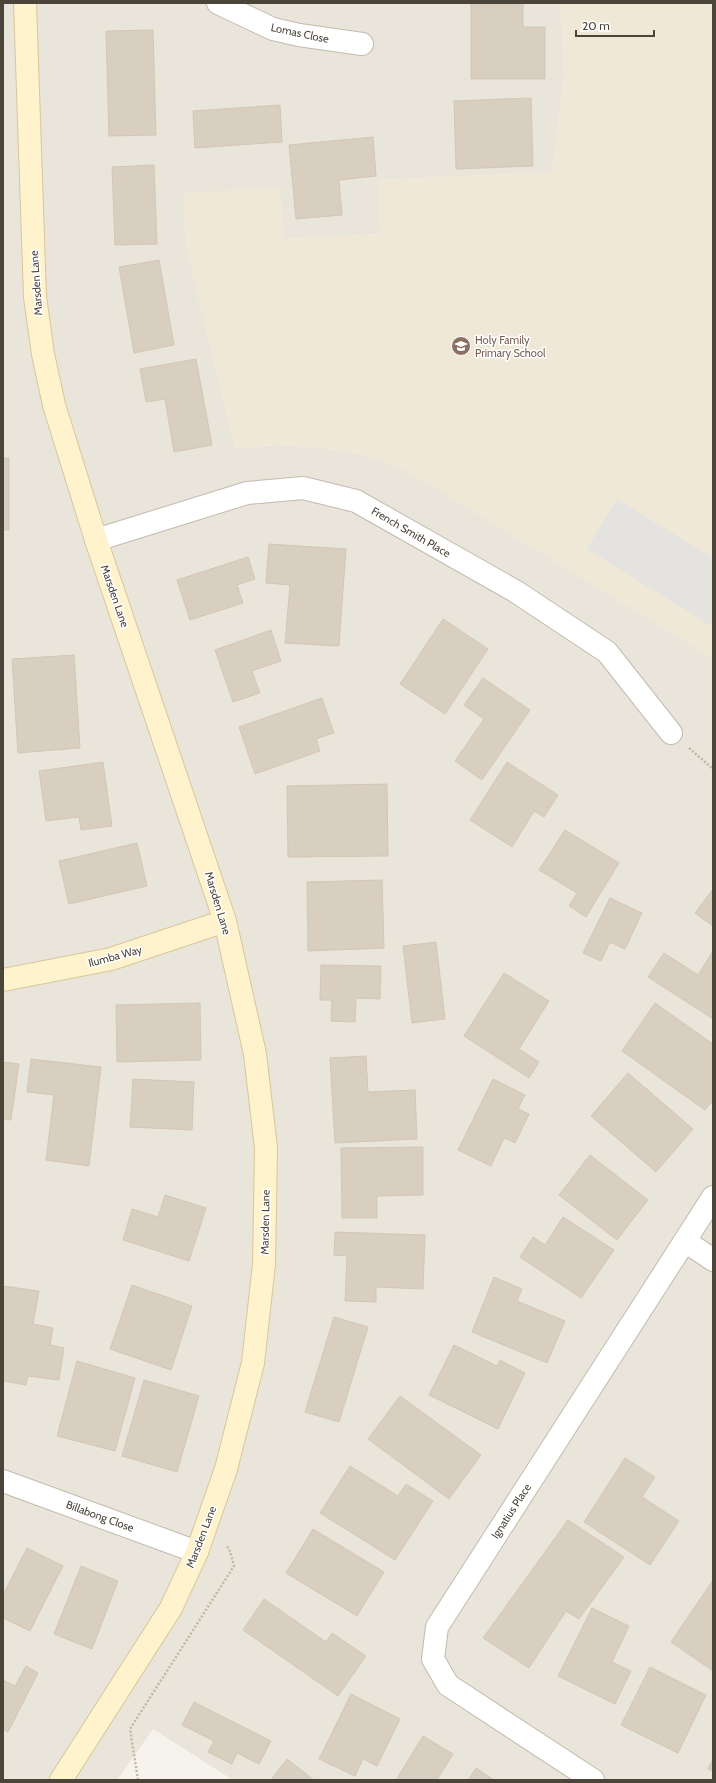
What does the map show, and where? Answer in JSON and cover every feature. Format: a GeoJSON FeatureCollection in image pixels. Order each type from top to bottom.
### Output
{"type":"FeatureCollection","features":[{"type":"Feature","properties":{"kind":"main road","name":"Marsden Lane"},"geometry":{"type":"LineString","coordinates":[[25,3],[35,297],[43,354],[54,405],[96,540],[225,920],[255,1054],[266,1148],[264,1264],[252,1363],[226,1470],[199,1545],[167,1614],[61,1780]]}},
{"type":"Feature","properties":{"kind":"main road","name":"Ilumba Way"},"geometry":{"type":"LineString","coordinates":[[3,980],[111,959],[225,920]]}},
{"type":"Feature","properties":{"kind":"street","name":"Lomas Close"},"geometry":{"type":"LineString","coordinates":[[218,3],[273,29],[299,35],[362,44]]}},
{"type":"Feature","properties":{"kind":"street","name":"French Smith Place"},"geometry":{"type":"LineString","coordinates":[[96,540],[247,493],[303,488],[356,501],[515,591],[607,652],[671,732]]}},
{"type":"Feature","properties":{"kind":"street","name":"Ignatius Place"},"geometry":{"type":"LineString","coordinates":[[593,1780],[448,1685],[433,1659],[437,1627],[713,1197]]}},
{"type":"Feature","properties":{"kind":"street"},"geometry":{"type":"LineString","coordinates":[[685,1241],[713,1260]]}},
{"type":"Feature","properties":{"kind":"street","name":"Billabong Close"},"geometry":{"type":"LineString","coordinates":[[3,1481],[199,1545]]}},
{"type":"Feature","properties":{"kind":"path"},"geometry":{"type":"LineString","coordinates":[[671,732],[713,769]]}},
{"type":"Feature","properties":{"kind":"path"},"geometry":{"type":"LineString","coordinates":[[138,1780],[130,1729],[234,1566],[229,1548],[199,1545]]}},
{"type":"Feature","properties":{"kind":"shaded area"},"geometry":{"type":"Polygon","coordinates":[[[3,3],[561,3],[564,74],[552,172],[379,180],[380,234],[283,239],[235,449],[276,445],[315,447],[358,454],[399,467],[431,485],[713,658],[713,1780],[233,1780],[153,1729],[117,1780],[3,1780],[3,3]]]}},
{"type":"Feature","properties":{"kind":"shaded area","name":"Holy Family Primary School"},"geometry":{"type":"Polygon","coordinates":[[[561,3],[713,3],[713,658],[431,485],[399,467],[358,454],[315,447],[275,445],[235,449],[186,247],[183,193],[280,188],[284,239],[380,234],[379,180],[552,172],[564,74],[561,3]]]}},
{"type":"Feature","properties":{"kind":"shaded area"},"geometry":{"type":"Polygon","coordinates":[[[617,499],[713,558],[713,627],[587,549],[617,499]]]}},
{"type":"Feature","properties":{"kind":"building"},"geometry":{"type":"Polygon","coordinates":[[[471,3],[523,3],[523,27],[545,27],[545,79],[471,79],[471,3]]]}},
{"type":"Feature","properties":{"kind":"building"},"geometry":{"type":"Polygon","coordinates":[[[153,30],[156,135],[109,136],[106,31],[153,30]]]}},
{"type":"Feature","properties":{"kind":"building"},"geometry":{"type":"Polygon","coordinates":[[[531,98],[533,166],[456,169],[454,101],[531,98]]]}},
{"type":"Feature","properties":{"kind":"building"},"geometry":{"type":"Polygon","coordinates":[[[280,105],[282,142],[195,148],[193,111],[280,105]]]}},
{"type":"Feature","properties":{"kind":"building"},"geometry":{"type":"Polygon","coordinates":[[[373,137],[376,176],[339,180],[342,215],[296,219],[289,145],[373,137]]]}},
{"type":"Feature","properties":{"kind":"building"},"geometry":{"type":"Polygon","coordinates":[[[154,165],[157,244],[115,245],[112,167],[154,165]]]}},
{"type":"Feature","properties":{"kind":"building"},"geometry":{"type":"Polygon","coordinates":[[[159,260],[174,345],[134,353],[119,267],[159,260]]]}},
{"type":"Feature","properties":{"kind":"building"},"geometry":{"type":"Polygon","coordinates":[[[196,359],[212,445],[174,452],[165,399],[146,402],[140,369],[196,359]]]}},
{"type":"Feature","properties":{"kind":"building"},"geometry":{"type":"Polygon","coordinates":[[[3,458],[9,458],[9,530],[3,530],[3,458]]]}},
{"type":"Feature","properties":{"kind":"building"},"geometry":{"type":"Polygon","coordinates":[[[269,544],[346,549],[339,646],[285,643],[290,585],[266,583],[269,544]]]}},
{"type":"Feature","properties":{"kind":"building"},"geometry":{"type":"Polygon","coordinates":[[[248,557],[255,579],[237,585],[243,603],[190,620],[177,580],[248,557]]]}},
{"type":"Feature","properties":{"kind":"building"},"geometry":{"type":"Polygon","coordinates":[[[443,619],[488,649],[445,714],[400,684],[443,619]]]}},
{"type":"Feature","properties":{"kind":"building"},"geometry":{"type":"Polygon","coordinates":[[[271,630],[281,661],[252,671],[260,693],[233,702],[215,650],[271,630]]]}},
{"type":"Feature","properties":{"kind":"building"},"geometry":{"type":"Polygon","coordinates":[[[74,655],[80,748],[18,753],[12,659],[74,655]]]}},
{"type":"Feature","properties":{"kind":"building"},"geometry":{"type":"Polygon","coordinates":[[[483,678],[530,710],[482,780],[455,761],[484,719],[464,705],[483,678]]]}},
{"type":"Feature","properties":{"kind":"building"},"geometry":{"type":"Polygon","coordinates":[[[322,698],[334,733],[316,739],[320,751],[255,774],[239,727],[322,698]]]}},
{"type":"Feature","properties":{"kind":"building"},"geometry":{"type":"Polygon","coordinates":[[[103,762],[112,826],[81,830],[79,817],[46,821],[39,771],[103,762]]]}},
{"type":"Feature","properties":{"kind":"building"},"geometry":{"type":"Polygon","coordinates":[[[507,762],[558,795],[544,817],[534,811],[512,847],[470,820],[507,762]]]}},
{"type":"Feature","properties":{"kind":"building"},"geometry":{"type":"Polygon","coordinates":[[[387,784],[388,856],[288,857],[287,786],[387,784]]]}},
{"type":"Feature","properties":{"kind":"building"},"geometry":{"type":"Polygon","coordinates":[[[565,830],[619,863],[586,917],[569,906],[577,893],[539,870],[565,830]]]}},
{"type":"Feature","properties":{"kind":"building"},"geometry":{"type":"Polygon","coordinates":[[[137,843],[147,886],[69,904],[59,861],[137,843]]]}},
{"type":"Feature","properties":{"kind":"building"},"geometry":{"type":"Polygon","coordinates":[[[382,880],[384,948],[308,951],[307,882],[382,880]]]}},
{"type":"Feature","properties":{"kind":"building"},"geometry":{"type":"Polygon","coordinates":[[[713,889],[713,926],[695,913],[713,889]]]}},
{"type":"Feature","properties":{"kind":"building"},"geometry":{"type":"Polygon","coordinates":[[[610,898],[642,913],[625,949],[610,942],[601,961],[583,953],[610,898]]]}},
{"type":"Feature","properties":{"kind":"building"},"geometry":{"type":"Polygon","coordinates":[[[436,942],[445,1019],[412,1023],[403,946],[436,942]]]}},
{"type":"Feature","properties":{"kind":"building"},"geometry":{"type":"Polygon","coordinates":[[[713,951],[713,1019],[648,977],[664,953],[698,975],[713,951]]]}},
{"type":"Feature","properties":{"kind":"building"},"geometry":{"type":"Polygon","coordinates":[[[321,965],[381,966],[380,999],[356,998],[355,1022],[331,1021],[332,1000],[320,1000],[321,965]]]}},
{"type":"Feature","properties":{"kind":"building"},"geometry":{"type":"Polygon","coordinates":[[[504,973],[549,1001],[519,1049],[539,1062],[529,1078],[464,1036],[504,973]]]}},
{"type":"Feature","properties":{"kind":"building"},"geometry":{"type":"Polygon","coordinates":[[[200,1003],[201,1060],[117,1062],[116,1005],[200,1003]]]}},
{"type":"Feature","properties":{"kind":"building"},"geometry":{"type":"Polygon","coordinates":[[[655,1003],[713,1044],[713,1100],[705,1110],[622,1051],[655,1003]]]}},
{"type":"Feature","properties":{"kind":"building"},"geometry":{"type":"Polygon","coordinates":[[[366,1056],[368,1092],[415,1090],[417,1139],[335,1143],[330,1058],[366,1056]]]}},
{"type":"Feature","properties":{"kind":"building"},"geometry":{"type":"Polygon","coordinates":[[[31,1059],[101,1067],[89,1166],[46,1160],[54,1095],[27,1092],[31,1059]]]}},
{"type":"Feature","properties":{"kind":"building"},"geometry":{"type":"Polygon","coordinates":[[[3,1062],[19,1064],[11,1120],[3,1119],[3,1062]]]}},
{"type":"Feature","properties":{"kind":"building"},"geometry":{"type":"Polygon","coordinates":[[[628,1073],[693,1129],[656,1172],[591,1116],[628,1073]]]}},
{"type":"Feature","properties":{"kind":"building"},"geometry":{"type":"Polygon","coordinates":[[[133,1079],[194,1082],[192,1130],[130,1127],[133,1079]]]}},
{"type":"Feature","properties":{"kind":"building"},"geometry":{"type":"Polygon","coordinates":[[[493,1079],[525,1095],[518,1109],[529,1114],[515,1143],[504,1138],[491,1166],[458,1150],[493,1079]]]}},
{"type":"Feature","properties":{"kind":"building"},"geometry":{"type":"Polygon","coordinates":[[[423,1147],[423,1195],[377,1196],[377,1218],[342,1218],[341,1148],[423,1147]]]}},
{"type":"Feature","properties":{"kind":"building"},"geometry":{"type":"Polygon","coordinates":[[[590,1155],[648,1200],[617,1240],[559,1195],[590,1155]]]}},
{"type":"Feature","properties":{"kind":"building"},"geometry":{"type":"Polygon","coordinates":[[[165,1195],[206,1208],[189,1261],[123,1240],[132,1209],[158,1217],[165,1195]]]}},
{"type":"Feature","properties":{"kind":"building"},"geometry":{"type":"Polygon","coordinates":[[[563,1217],[614,1250],[581,1298],[520,1257],[533,1237],[545,1245],[563,1217]]]}},
{"type":"Feature","properties":{"kind":"building"},"geometry":{"type":"Polygon","coordinates":[[[335,1232],[425,1235],[423,1289],[376,1287],[376,1302],[345,1301],[347,1256],[334,1255],[335,1232]]]}},
{"type":"Feature","properties":{"kind":"building"},"geometry":{"type":"Polygon","coordinates":[[[494,1277],[522,1289],[517,1301],[565,1321],[547,1363],[472,1332],[494,1277]]]}},
{"type":"Feature","properties":{"kind":"building"},"geometry":{"type":"Polygon","coordinates":[[[132,1285],[192,1306],[171,1370],[110,1349],[132,1285]]]}},
{"type":"Feature","properties":{"kind":"building"},"geometry":{"type":"Polygon","coordinates":[[[3,1286],[39,1291],[33,1324],[53,1328],[50,1345],[64,1348],[59,1380],[28,1376],[26,1385],[3,1381],[3,1286]]]}},
{"type":"Feature","properties":{"kind":"building"},"geometry":{"type":"Polygon","coordinates":[[[334,1317],[368,1327],[339,1422],[305,1412],[334,1317]]]}},
{"type":"Feature","properties":{"kind":"building"},"geometry":{"type":"Polygon","coordinates":[[[454,1345],[497,1366],[500,1360],[525,1373],[498,1429],[429,1395],[454,1345]]]}},
{"type":"Feature","properties":{"kind":"building"},"geometry":{"type":"Polygon","coordinates":[[[77,1361],[135,1378],[115,1451],[57,1436],[77,1361]]]}},
{"type":"Feature","properties":{"kind":"building"},"geometry":{"type":"Polygon","coordinates":[[[144,1380],[199,1396],[177,1472],[122,1456],[144,1380]]]}},
{"type":"Feature","properties":{"kind":"building"},"geometry":{"type":"Polygon","coordinates":[[[400,1396],[481,1455],[449,1499],[368,1439],[400,1396]]]}},
{"type":"Feature","properties":{"kind":"building"},"geometry":{"type":"Polygon","coordinates":[[[625,1458],[655,1477],[642,1497],[679,1521],[650,1565],[584,1522],[625,1458]]]}},
{"type":"Feature","properties":{"kind":"building"},"geometry":{"type":"Polygon","coordinates":[[[350,1466],[398,1496],[406,1484],[433,1501],[395,1560],[320,1513],[350,1466]]]}},
{"type":"Feature","properties":{"kind":"building"},"geometry":{"type":"Polygon","coordinates":[[[568,1520],[624,1557],[579,1619],[566,1611],[529,1668],[483,1638],[568,1520]]]}},
{"type":"Feature","properties":{"kind":"building"},"geometry":{"type":"Polygon","coordinates":[[[313,1529],[384,1572],[357,1616],[286,1573],[313,1529]]]}},
{"type":"Feature","properties":{"kind":"building"},"geometry":{"type":"Polygon","coordinates":[[[27,1548],[63,1566],[30,1631],[3,1618],[3,1595],[27,1548]]]}},
{"type":"Feature","properties":{"kind":"building"},"geometry":{"type":"Polygon","coordinates":[[[81,1566],[118,1581],[92,1649],[54,1634],[81,1566]]]}},
{"type":"Feature","properties":{"kind":"building"},"geometry":{"type":"Polygon","coordinates":[[[713,1580],[713,1671],[671,1642],[713,1580]]]}},
{"type":"Feature","properties":{"kind":"building"},"geometry":{"type":"Polygon","coordinates":[[[264,1599],[326,1642],[332,1633],[366,1656],[338,1696],[243,1630],[264,1599]]]}},
{"type":"Feature","properties":{"kind":"building"},"geometry":{"type":"Polygon","coordinates":[[[592,1608],[629,1626],[612,1662],[631,1671],[615,1704],[558,1676],[592,1608]]]}},
{"type":"Feature","properties":{"kind":"building"},"geometry":{"type":"Polygon","coordinates":[[[26,1666],[38,1673],[8,1732],[3,1729],[3,1680],[15,1686],[26,1666]]]}},
{"type":"Feature","properties":{"kind":"building"},"geometry":{"type":"Polygon","coordinates":[[[650,1667],[706,1695],[678,1753],[621,1725],[650,1667]]]}},
{"type":"Feature","properties":{"kind":"building"},"geometry":{"type":"Polygon","coordinates":[[[351,1694],[400,1719],[377,1766],[363,1759],[355,1776],[319,1759],[351,1694]]]}},
{"type":"Feature","properties":{"kind":"building"},"geometry":{"type":"Polygon","coordinates":[[[194,1702],[271,1741],[259,1764],[237,1753],[232,1764],[208,1752],[214,1741],[182,1725],[194,1702]]]}},
{"type":"Feature","properties":{"kind":"building"},"geometry":{"type":"Polygon","coordinates":[[[423,1736],[453,1754],[437,1780],[396,1780],[423,1736]]]}},
{"type":"Feature","properties":{"kind":"building"},"geometry":{"type":"Polygon","coordinates":[[[287,1759],[314,1780],[271,1780],[287,1759]]]}},
{"type":"Feature","properties":{"kind":"building"},"geometry":{"type":"Polygon","coordinates":[[[713,1759],[713,1771],[708,1769],[713,1759]]]}},
{"type":"Feature","properties":{"kind":"building"},"geometry":{"type":"Polygon","coordinates":[[[476,1768],[494,1780],[468,1780],[476,1768]]]}},
{"type":"Feature","properties":{"kind":"place","name":"Holy Family Primary School"},"geometry":{"type":"Point","coordinates":[461,346]}}]}
